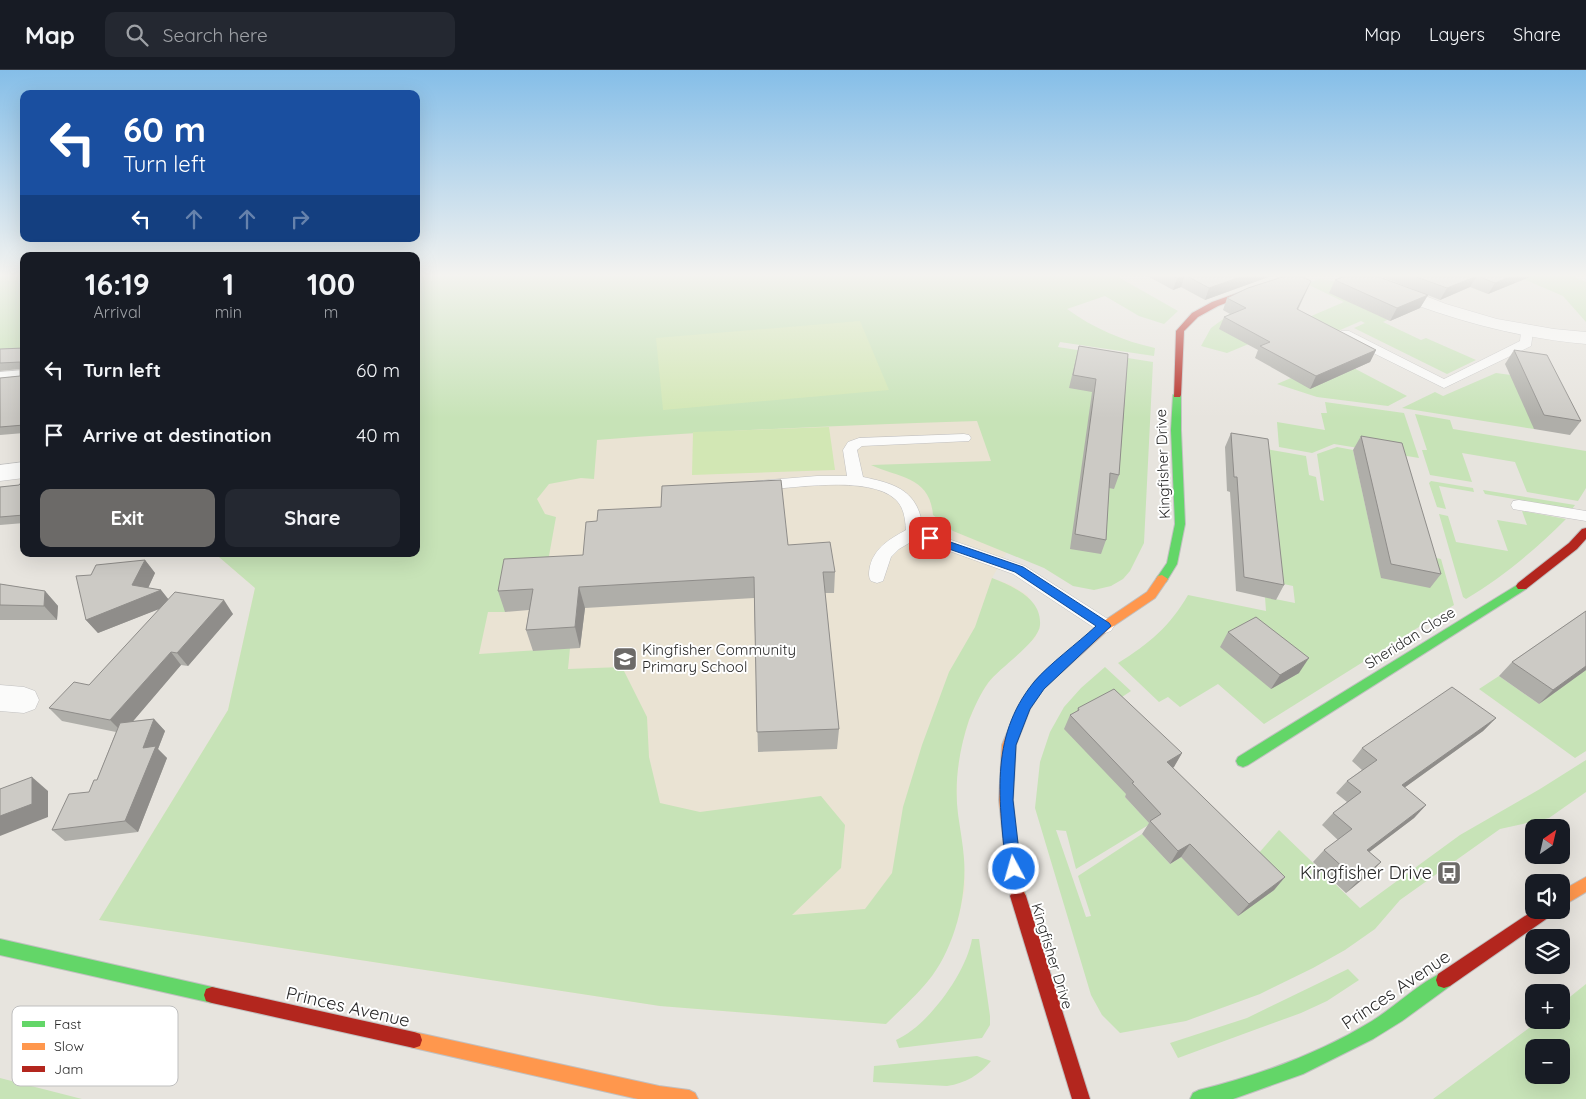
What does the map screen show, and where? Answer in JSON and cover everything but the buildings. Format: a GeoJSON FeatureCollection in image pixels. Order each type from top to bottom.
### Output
{"type":"FeatureCollection","features":[{"type":"Feature","properties":{"kind":"street","name":"Kingfisher Drive"},"geometry":{"type":"LineString","coordinates":[[1081,1099],[1016,886],[1007,790],[1009,745],[1024,707],[1039,685],[1105,626],[1152,595],[1172,564],[1180,524],[1176,430],[1180,331],[1188,322]]}},
{"type":"Feature","properties":{"kind":"street"},"geometry":{"type":"LineString","coordinates":[[1481,322],[1527,332],[1586,338]]}},
{"type":"Feature","properties":{"kind":"street"},"geometry":{"type":"LineString","coordinates":[[1,378],[20,376]]}},
{"type":"Feature","properties":{"kind":"street"},"geometry":{"type":"LineString","coordinates":[[0,473],[20,470]]}},
{"type":"Feature","properties":{"kind":"street","name":"Sheridan Close"},"geometry":{"type":"LineString","coordinates":[[1243,761],[1534,578],[1573,546],[1586,532]]}},
{"type":"Feature","properties":{"kind":"street"},"geometry":{"type":"LineString","coordinates":[[1570,894],[1586,884]]}},
{"type":"Feature","properties":{"kind":"street","name":"Princes Avenue"},"geometry":{"type":"LineString","coordinates":[[1199,1099],[1221,1094],[1313,1062],[1389,1020],[1439,982],[1534,919]]}},
{"type":"Feature","properties":{"kind":"street","name":"Princes Avenue"},"geometry":{"type":"LineString","coordinates":[[0,947],[659,1097],[689,1099]]}},
{"type":"Feature","properties":{"kind":"lane"},"geometry":{"type":"LineString","coordinates":[[1345,334],[1444,384],[1526,343],[1527,332]]}},
{"type":"Feature","properties":{"kind":"lane"},"geometry":{"type":"LineString","coordinates":[[856,480],[850,450],[853,445],[859,442],[964,438]]}},
{"type":"Feature","properties":{"kind":"lane"},"geometry":{"type":"LineString","coordinates":[[750,486],[856,480],[888,486],[899,493],[910,507],[915,533]]}},
{"type":"Feature","properties":{"kind":"lane"},"geometry":{"type":"LineString","coordinates":[[1519,504],[1586,516]]}},
{"type":"Feature","properties":{"kind":"lane"},"geometry":{"type":"LineString","coordinates":[[877,577],[878,563],[887,547],[915,533],[1019,570],[1105,626]]}},
{"type":"Feature","properties":{"kind":"shaded area","name":"Kingfisher Community Primary School"},"geometry":{"type":"Polygon","coordinates":[[[710,322],[1005,322],[1007,552],[992,578],[1011,585],[1027,595],[1038,611],[1040,627],[1035,638],[1003,666],[988,683],[977,701],[969,721],[961,747],[957,776],[957,812],[964,859],[965,888],[958,920],[941,961],[929,980],[886,1024],[660,1006],[99,920],[228,710],[255,588],[219,557],[420,557],[420,344],[710,322]]]}},
{"type":"Feature","properties":{"kind":"green space"},"geometry":{"type":"Polygon","coordinates":[[[0,322],[20,322],[20,348],[0,350],[0,322]]]}},
{"type":"Feature","properties":{"kind":"green space","name":"Kingfisher Community Primary School"},"geometry":{"type":"Polygon","coordinates":[[[420,322],[1087,322],[1131,342],[1155,348],[1154,356],[1060,342],[1058,347],[1153,362],[1144,543],[1130,571],[1123,579],[1111,586],[1094,590],[1073,586],[1044,568],[953,531],[933,515],[931,502],[920,486],[903,477],[871,465],[991,461],[977,421],[834,426],[597,440],[594,479],[581,478],[549,484],[537,499],[545,514],[556,517],[545,578],[511,580],[505,612],[488,612],[479,654],[570,648],[568,669],[622,667],[647,717],[649,757],[660,803],[700,812],[821,796],[845,825],[841,868],[792,915],[865,909],[892,873],[903,807],[922,745],[949,672],[975,627],[992,578],[1017,589],[1031,600],[1039,616],[1040,625],[1038,632],[1026,647],[993,677],[985,687],[969,720],[963,743],[958,767],[957,802],[964,853],[964,874],[961,907],[952,939],[928,981],[886,1024],[660,1006],[99,920],[228,710],[255,588],[219,557],[420,557],[420,322]]]}},
{"type":"Feature","properties":{"kind":"green space"},"geometry":{"type":"Polygon","coordinates":[[[860,322],[889,390],[663,410],[656,338],[860,322]]]}},
{"type":"Feature","properties":{"kind":"green space"},"geometry":{"type":"Polygon","coordinates":[[[1219,322],[1359,322],[1308,344],[1407,396],[1388,406],[1317,397],[1277,384],[1312,369],[1268,336],[1227,353],[1201,346],[1211,328],[1219,322]]]}},
{"type":"Feature","properties":{"kind":"green space"},"geometry":{"type":"Polygon","coordinates":[[[1363,322],[1383,322],[1421,340],[1426,338],[1476,360],[1447,374],[1354,328],[1365,323],[1363,322]]]}},
{"type":"Feature","properties":{"kind":"green space"},"geometry":{"type":"Polygon","coordinates":[[[1496,373],[1533,378],[1534,429],[1402,408],[1435,392],[1443,396],[1496,373]]]}},
{"type":"Feature","properties":{"kind":"green space"},"geometry":{"type":"Polygon","coordinates":[[[1325,402],[1404,413],[1419,458],[1334,444],[1312,453],[1279,447],[1277,422],[1325,430],[1321,413],[1327,413],[1325,402]]]}},
{"type":"Feature","properties":{"kind":"green space"},"geometry":{"type":"Polygon","coordinates":[[[1415,414],[1450,420],[1453,429],[1586,451],[1586,488],[1578,501],[1527,492],[1515,462],[1462,453],[1472,482],[1430,475],[1422,450],[1427,450],[1415,414]]]}},
{"type":"Feature","properties":{"kind":"green space"},"geometry":{"type":"Polygon","coordinates":[[[829,427],[835,470],[692,475],[693,432],[829,427]]]}},
{"type":"Feature","properties":{"kind":"green space"},"geometry":{"type":"Polygon","coordinates":[[[1243,445],[1306,456],[1309,475],[1316,477],[1320,500],[1324,501],[1317,454],[1337,447],[1353,450],[1374,545],[1441,559],[1454,605],[1264,724],[1218,684],[1180,707],[1168,697],[1159,702],[1118,663],[1158,634],[1174,616],[1188,595],[1266,611],[1265,597],[1295,603],[1293,586],[1274,582],[1243,445]]]}},
{"type":"Feature","properties":{"kind":"green space"},"geometry":{"type":"Polygon","coordinates":[[[1431,481],[1473,488],[1474,492],[1439,486],[1446,509],[1437,507],[1429,483],[1431,481]]]}},
{"type":"Feature","properties":{"kind":"green space"},"geometry":{"type":"Polygon","coordinates":[[[1483,490],[1575,505],[1572,509],[1485,494],[1483,490]]]}},
{"type":"Feature","properties":{"kind":"green space"},"geometry":{"type":"Polygon","coordinates":[[[1522,511],[1566,519],[1519,562],[1466,599],[1463,597],[1439,514],[1448,516],[1456,542],[1508,551],[1497,520],[1527,525],[1522,511]]]}},
{"type":"Feature","properties":{"kind":"green space"},"geometry":{"type":"Polygon","coordinates":[[[1105,667],[1131,691],[1110,705],[1127,795],[1125,797],[1150,824],[1076,869],[1066,831],[1056,830],[1086,917],[1091,916],[1078,876],[1142,834],[1170,864],[1181,857],[1211,887],[1258,854],[1279,830],[1360,908],[1460,835],[1586,760],[1586,792],[1549,818],[1525,819],[1525,823],[1500,829],[1400,900],[1375,929],[1345,950],[1313,968],[1260,994],[1186,1021],[1120,1033],[1102,1015],[1091,995],[1035,808],[1040,762],[1050,732],[1064,707],[1081,688],[1105,667]]]}},
{"type":"Feature","properties":{"kind":"green space"},"geometry":{"type":"Polygon","coordinates":[[[1586,669],[1586,751],[1575,758],[1479,689],[1499,676],[1539,704],[1586,669]]]}},
{"type":"Feature","properties":{"kind":"green space"},"geometry":{"type":"Polygon","coordinates":[[[972,939],[979,939],[990,1016],[990,1025],[982,1038],[899,1048],[896,1040],[921,1023],[944,997],[962,967],[972,939]]]}},
{"type":"Feature","properties":{"kind":"green space"},"geometry":{"type":"Polygon","coordinates":[[[1348,969],[1359,980],[1327,1001],[1301,1013],[1178,1058],[1170,1043],[1247,1018],[1348,969]]]}},
{"type":"Feature","properties":{"kind":"green space"},"geometry":{"type":"Polygon","coordinates":[[[1586,984],[1586,1099],[1433,1099],[1528,1029],[1570,1029],[1570,997],[1586,984]]]}},
{"type":"Feature","properties":{"kind":"green space"},"geometry":{"type":"Polygon","coordinates":[[[977,1056],[991,1061],[972,1078],[954,1085],[873,1082],[874,1066],[977,1056]]]}},
{"type":"Feature","properties":{"kind":"green space"},"geometry":{"type":"Polygon","coordinates":[[[0,1078],[12,1081],[12,1086],[31,1086],[82,1099],[0,1099],[0,1078]]]}},
{"type":"Feature","properties":{"kind":"traffic: fast"},"geometry":{"type":"LineString","coordinates":[[1162,579],[1172,564],[1180,524],[1176,430],[1177,395]]}},
{"type":"Feature","properties":{"kind":"traffic: fast"},"geometry":{"type":"LineString","coordinates":[[1243,761],[1522,586]]}},
{"type":"Feature","properties":{"kind":"traffic: fast"},"geometry":{"type":"LineString","coordinates":[[0,947],[212,995]]}},
{"type":"Feature","properties":{"kind":"traffic: fast"},"geometry":{"type":"LineString","coordinates":[[1199,1099],[1249,1086],[1297,1068],[1344,1046],[1389,1020],[1444,980]]}},
{"type":"Feature","properties":{"kind":"traffic: slow"},"geometry":{"type":"LineString","coordinates":[[1018,896],[1015,886],[1006,800],[1009,745],[1024,707],[1039,685],[1105,626],[1151,595],[1162,579]]}},
{"type":"Feature","properties":{"kind":"traffic: slow"},"geometry":{"type":"LineString","coordinates":[[1570,894],[1586,884]]}},
{"type":"Feature","properties":{"kind":"traffic: slow"},"geometry":{"type":"LineString","coordinates":[[414,1040],[659,1095],[689,1099]]}},
{"type":"Feature","properties":{"kind":"traffic: jam"},"geometry":{"type":"LineString","coordinates":[[1177,395],[1180,331],[1188,322]]}},
{"type":"Feature","properties":{"kind":"traffic: jam"},"geometry":{"type":"LineString","coordinates":[[1522,586],[1573,546],[1586,532]]}},
{"type":"Feature","properties":{"kind":"traffic: jam"},"geometry":{"type":"LineString","coordinates":[[1018,896],[1081,1099]]}},
{"type":"Feature","properties":{"kind":"traffic: jam"},"geometry":{"type":"LineString","coordinates":[[1444,980],[1534,919]]}},
{"type":"Feature","properties":{"kind":"traffic: jam"},"geometry":{"type":"LineString","coordinates":[[212,995],[414,1040]]}},
{"type":"Feature","properties":{"kind":"place","name":"Kingfisher Community Primary School"},"geometry":{"type":"Point","coordinates":[625,659]}},
{"type":"Feature","properties":{"kind":"place","name":"Kingfisher Drive"},"geometry":{"type":"Point","coordinates":[1449,873]}},
{"type":"Feature","properties":{"kind":"route"},"geometry":{"type":"LineString","coordinates":[[930,538],[1019,570],[1105,626],[1039,685],[1024,707],[1009,745],[1006,800],[1014,869]]}}]}
